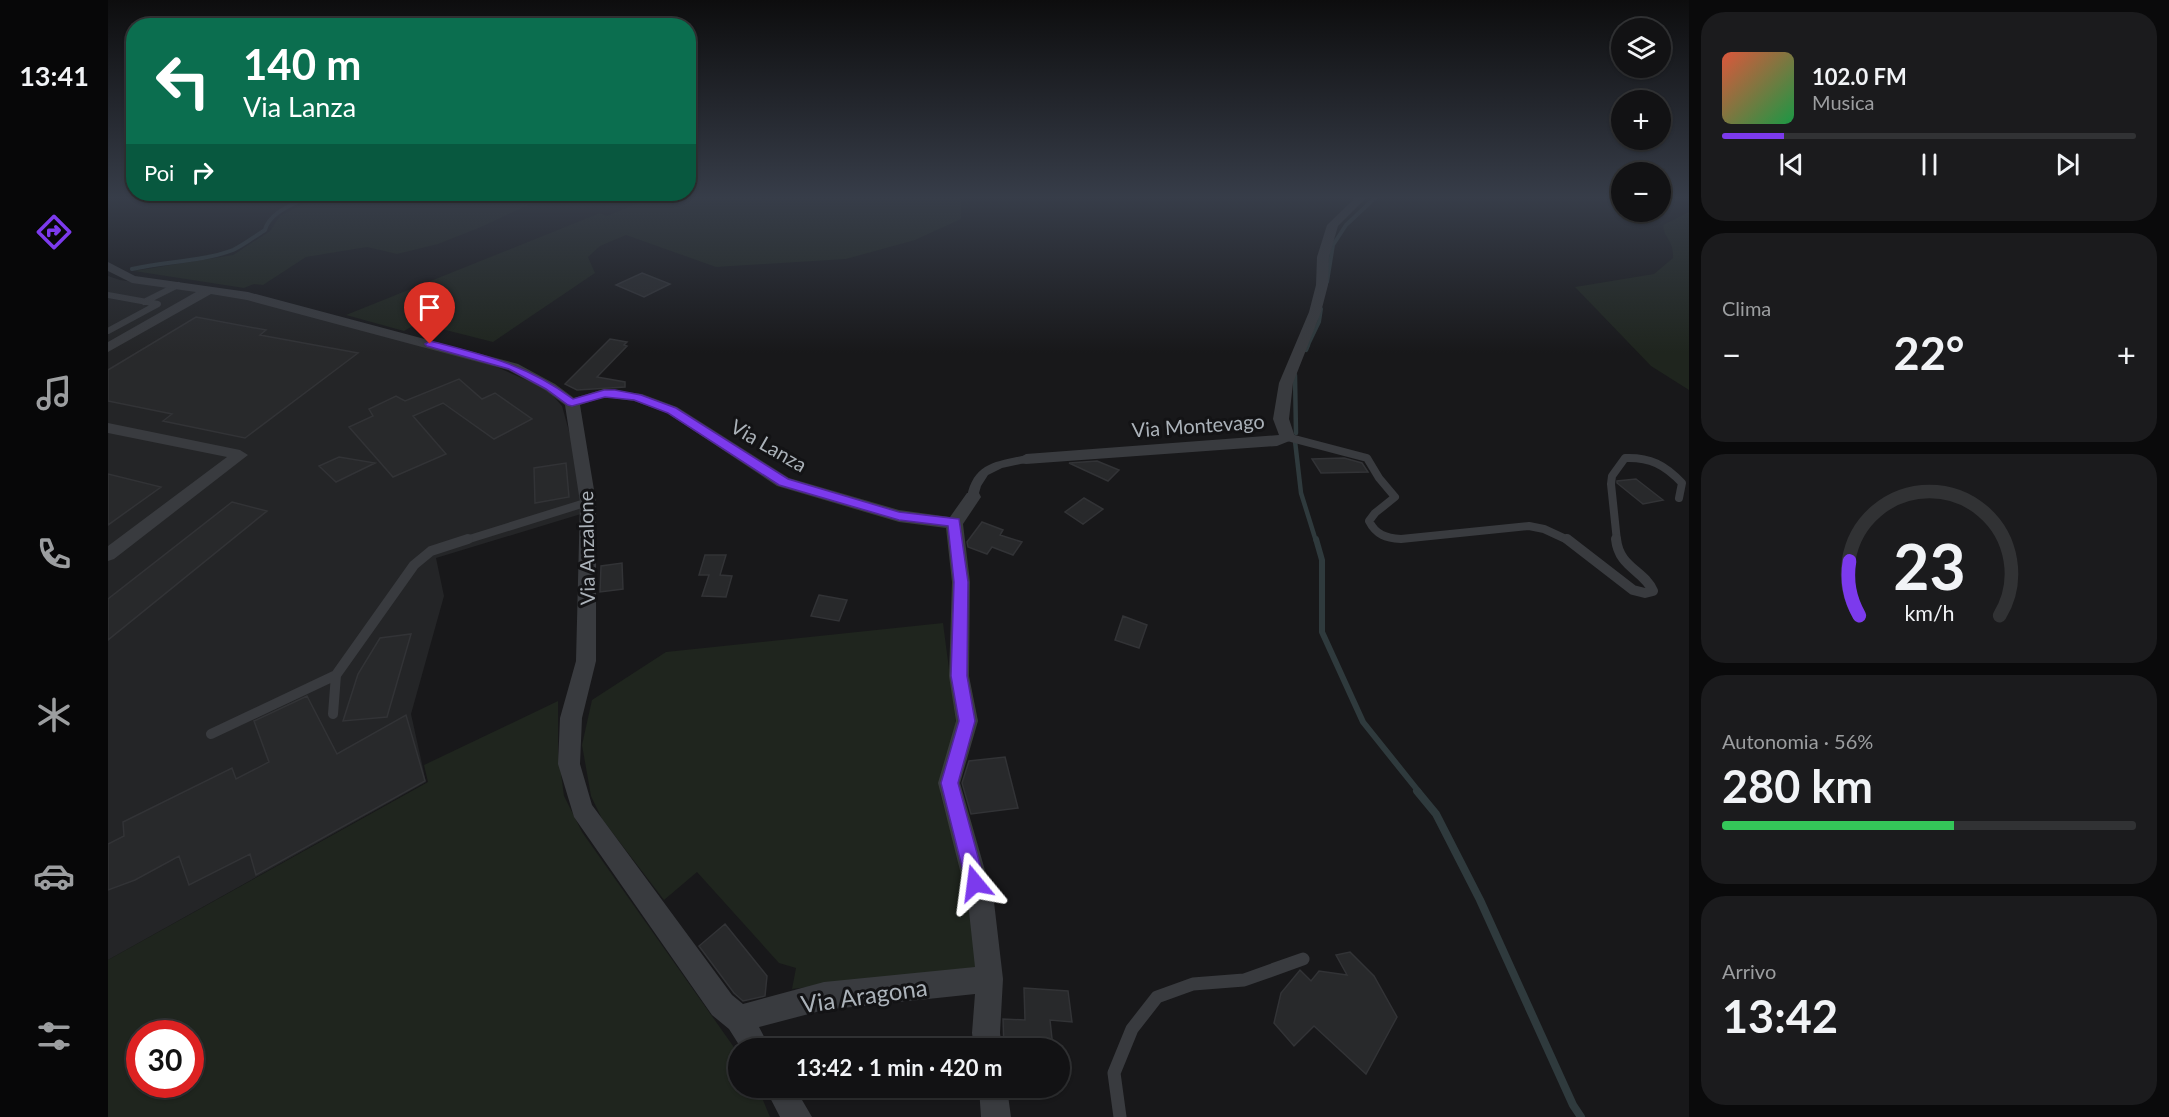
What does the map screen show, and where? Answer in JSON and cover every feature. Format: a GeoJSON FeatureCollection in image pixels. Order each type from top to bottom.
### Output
{"type":"FeatureCollection","features":[{"type":"Feature","properties":{"kind":"street","name":"Via Montevago"},"geometry":{"type":"LineString","coordinates":[[954,523],[973,498],[975,482],[984,471],[1026,459],[1277,441],[1287,437],[1281,419],[1286,383],[1316,312],[1322,285],[1323,257],[1326,249]]}},
{"type":"Feature","properties":{"kind":"street"},"geometry":{"type":"LineString","coordinates":[[110,269],[132,279],[248,296],[513,367],[550,387],[572,403]]}},
{"type":"Feature","properties":{"kind":"street"},"geometry":{"type":"LineString","coordinates":[[108,348],[209,290]]}},
{"type":"Feature","properties":{"kind":"street","name":"Via Lanza"},"geometry":{"type":"LineString","coordinates":[[572,403],[604,393],[637,398],[672,410],[783,482],[899,516],[954,523]]}},
{"type":"Feature","properties":{"kind":"street","name":"Via Anzalone"},"geometry":{"type":"LineString","coordinates":[[572,403],[588,502],[586,662],[571,718],[569,764],[582,810],[722,1005],[739,1020],[750,1038]]}},
{"type":"Feature","properties":{"kind":"street"},"geometry":{"type":"LineString","coordinates":[[108,428],[240,455],[108,555]]}},
{"type":"Feature","properties":{"kind":"street"},"geometry":{"type":"LineString","coordinates":[[954,523],[961,582],[959,676],[967,721],[949,783],[981,902],[990,979],[987,1038]]}},
{"type":"Feature","properties":{"kind":"street","name":"Via Aragona"},"geometry":{"type":"LineString","coordinates":[[739,1020],[824,996],[990,979]]}},
{"type":"Feature","properties":{"kind":"street"},"geometry":{"type":"LineString","coordinates":[[785,1098],[797,1117]]}},
{"type":"Feature","properties":{"kind":"street"},"geometry":{"type":"LineString","coordinates":[[994,1098],[996,1117]]}},
{"type":"Feature","properties":{"kind":"lane"},"geometry":{"type":"LineString","coordinates":[[144,302],[178,285]]}},
{"type":"Feature","properties":{"kind":"lane"},"geometry":{"type":"LineString","coordinates":[[108,295],[158,304],[108,331]]}},
{"type":"Feature","properties":{"kind":"lane"},"geometry":{"type":"LineString","coordinates":[[1287,437],[1367,458],[1379,478],[1395,497],[1391,503],[1373,512],[1369,521],[1374,532],[1384,538],[1401,539],[1528,526],[1545,528],[1560,533],[1633,590],[1645,593],[1653,591],[1650,584],[1625,562],[1617,545],[1612,476],[1625,458],[1641,456],[1658,460],[1682,483],[1679,498]]}},
{"type":"Feature","properties":{"kind":"lane"},"geometry":{"type":"LineString","coordinates":[[211,734],[336,675],[414,565],[431,551],[588,502]]}},
{"type":"Feature","properties":{"kind":"lane"},"geometry":{"type":"LineString","coordinates":[[333,714],[336,675]]}},
{"type":"Feature","properties":{"kind":"lane"},"geometry":{"type":"LineString","coordinates":[[1120,1117],[1114,1073],[1132,1029],[1157,998],[1193,984],[1244,980],[1303,959]]}},
{"type":"Feature","properties":{"kind":"shaded area"},"geometry":{"type":"Polygon","coordinates":[[[242,249],[354,249],[306,257],[263,285],[254,284],[244,288],[134,271],[233,255],[242,249]]]}},
{"type":"Feature","properties":{"kind":"shaded area"},"geometry":{"type":"Polygon","coordinates":[[[376,249],[417,249],[397,254],[376,249]]]}},
{"type":"Feature","properties":{"kind":"shaded area"},"geometry":{"type":"Polygon","coordinates":[[[510,249],[597,249],[588,257],[595,273],[493,342],[418,323],[404,331],[346,315],[510,249]]]}},
{"type":"Feature","properties":{"kind":"shaded area"},"geometry":{"type":"Polygon","coordinates":[[[666,249],[882,249],[846,259],[716,267],[666,249]]]}},
{"type":"Feature","properties":{"kind":"shaded area"},"geometry":{"type":"Polygon","coordinates":[[[1672,249],[1689,249],[1689,390],[1651,366],[1575,287],[1654,274],[1673,258],[1672,249]]]}},
{"type":"Feature","properties":{"kind":"shaded area"},"geometry":{"type":"Polygon","coordinates":[[[108,276],[120,280],[246,298],[483,361],[547,389],[562,406],[577,460],[581,514],[436,558],[444,596],[411,714],[426,782],[108,960],[108,276]]]}},
{"type":"Feature","properties":{"kind":"shaded area"},"geometry":{"type":"Polygon","coordinates":[[[943,623],[956,723],[940,793],[970,899],[978,967],[792,989],[796,968],[779,963],[697,872],[664,900],[602,819],[591,796],[582,745],[592,700],[666,652],[943,623]]]}},
{"type":"Feature","properties":{"kind":"shaded area"},"geometry":{"type":"Polygon","coordinates":[[[558,701],[558,751],[564,796],[582,832],[728,1039],[728,1098],[762,1098],[770,1117],[108,1117],[108,960],[428,782],[424,765],[558,701]]]}},
{"type":"Feature","properties":{"kind":"building"},"geometry":{"type":"Polygon","coordinates":[[[642,273],[670,284],[644,297],[616,285],[642,273]]]}},
{"type":"Feature","properties":{"kind":"building"},"geometry":{"type":"Polygon","coordinates":[[[196,317],[266,330],[260,335],[358,353],[245,438],[163,421],[172,414],[108,401],[108,370],[196,317]]]}},
{"type":"Feature","properties":{"kind":"building"},"geometry":{"type":"Polygon","coordinates":[[[610,339],[627,342],[624,345],[627,346],[597,377],[625,382],[625,387],[577,390],[565,384],[610,339]]]}},
{"type":"Feature","properties":{"kind":"building"},"geometry":{"type":"Polygon","coordinates":[[[459,379],[482,399],[495,393],[532,419],[494,439],[443,403],[413,416],[446,454],[393,477],[349,427],[373,416],[369,409],[396,396],[405,401],[459,379]]]}},
{"type":"Feature","properties":{"kind":"building"},"geometry":{"type":"Polygon","coordinates":[[[339,457],[375,463],[336,482],[319,466],[339,457]]]}},
{"type":"Feature","properties":{"kind":"building"},"geometry":{"type":"Polygon","coordinates":[[[1344,458],[1362,463],[1368,472],[1321,473],[1312,459],[1344,458]]]}},
{"type":"Feature","properties":{"kind":"building"},"geometry":{"type":"Polygon","coordinates":[[[1097,461],[1119,470],[1108,481],[1069,463],[1097,461]]]}},
{"type":"Feature","properties":{"kind":"building"},"geometry":{"type":"Polygon","coordinates":[[[566,463],[569,497],[535,503],[534,468],[566,463]]]}},
{"type":"Feature","properties":{"kind":"building"},"geometry":{"type":"Polygon","coordinates":[[[108,474],[161,487],[108,525],[108,474]]]}},
{"type":"Feature","properties":{"kind":"building"},"geometry":{"type":"Polygon","coordinates":[[[1636,479],[1663,500],[1643,504],[1617,483],[1617,481],[1636,479]]]}},
{"type":"Feature","properties":{"kind":"building"},"geometry":{"type":"Polygon","coordinates":[[[1084,498],[1103,509],[1083,524],[1065,512],[1084,498]]]}},
{"type":"Feature","properties":{"kind":"building"},"geometry":{"type":"Polygon","coordinates":[[[232,502],[267,511],[108,640],[108,599],[232,502]]]}},
{"type":"Feature","properties":{"kind":"building"},"geometry":{"type":"Polygon","coordinates":[[[982,522],[1003,530],[1000,535],[1022,542],[1013,555],[992,547],[987,554],[968,547],[967,542],[982,522]]]}},
{"type":"Feature","properties":{"kind":"building"},"geometry":{"type":"Polygon","coordinates":[[[705,555],[726,555],[720,575],[732,576],[726,597],[702,596],[709,575],[699,575],[705,555]]]}},
{"type":"Feature","properties":{"kind":"building"},"geometry":{"type":"Polygon","coordinates":[[[622,563],[623,589],[600,592],[601,566],[622,563]]]}},
{"type":"Feature","properties":{"kind":"building"},"geometry":{"type":"Polygon","coordinates":[[[819,595],[847,600],[839,621],[811,616],[819,595]]]}},
{"type":"Feature","properties":{"kind":"building"},"geometry":{"type":"Polygon","coordinates":[[[1123,616],[1147,625],[1139,648],[1115,640],[1123,616]]]}},
{"type":"Feature","properties":{"kind":"building"},"geometry":{"type":"Polygon","coordinates":[[[411,634],[387,717],[343,721],[358,674],[380,638],[411,634]]]}},
{"type":"Feature","properties":{"kind":"building"},"geometry":{"type":"Polygon","coordinates":[[[307,696],[337,754],[406,715],[425,781],[256,875],[250,854],[189,885],[179,856],[135,880],[108,890],[108,844],[124,836],[123,822],[232,768],[236,779],[269,762],[254,721],[307,696]]]}},
{"type":"Feature","properties":{"kind":"building"},"geometry":{"type":"Polygon","coordinates":[[[1005,757],[1018,808],[971,814],[962,783],[969,761],[1005,757]]]}},
{"type":"Feature","properties":{"kind":"building"},"geometry":{"type":"Polygon","coordinates":[[[725,924],[767,976],[765,996],[743,1001],[734,993],[699,946],[725,924]]]}},
{"type":"Feature","properties":{"kind":"building"},"geometry":{"type":"Polygon","coordinates":[[[1350,952],[1374,976],[1397,1017],[1366,1074],[1314,1026],[1294,1046],[1274,1023],[1281,993],[1300,970],[1311,981],[1319,971],[1347,975],[1336,955],[1350,952]]]}},
{"type":"Feature","properties":{"kind":"building"},"geometry":{"type":"Polygon","coordinates":[[[1024,988],[1068,991],[1072,1022],[1050,1020],[1052,1038],[1004,1038],[1003,1019],[1025,1020],[1024,988]]]}},
{"type":"Feature","properties":{"kind":"waterway"},"geometry":{"type":"LineString","coordinates":[[132,269],[208,257],[234,249]]}},
{"type":"Feature","properties":{"kind":"waterway"},"geometry":{"type":"LineString","coordinates":[[1327,282],[1332,249]]}},
{"type":"Feature","properties":{"kind":"waterway"},"geometry":{"type":"LineString","coordinates":[[1307,347],[1319,322],[1321,309]]}},
{"type":"Feature","properties":{"kind":"waterway"},"geometry":{"type":"LineString","coordinates":[[1306,350],[1308,345]]}},
{"type":"Feature","properties":{"kind":"waterway"},"geometry":{"type":"LineString","coordinates":[[1295,375],[1296,433]]}},
{"type":"Feature","properties":{"kind":"waterway"},"geometry":{"type":"LineString","coordinates":[[1295,441],[1301,493],[1316,541]]}},
{"type":"Feature","properties":{"kind":"waterway"},"geometry":{"type":"LineString","coordinates":[[1316,539],[1322,560],[1322,632],[1363,722],[1419,792]]}},
{"type":"Feature","properties":{"kind":"waterway"},"geometry":{"type":"LineString","coordinates":[[1417,791],[1436,814],[1480,900],[1573,1105],[1581,1117]]}},
{"type":"Feature","properties":{"kind":"route"},"geometry":{"type":"LineString","coordinates":[[430,344],[513,367],[550,387],[572,403],[604,393],[615,393],[672,410],[783,482],[817,494],[899,516],[954,523],[961,582],[959,676],[967,721],[949,783],[975,883]]}}]}
